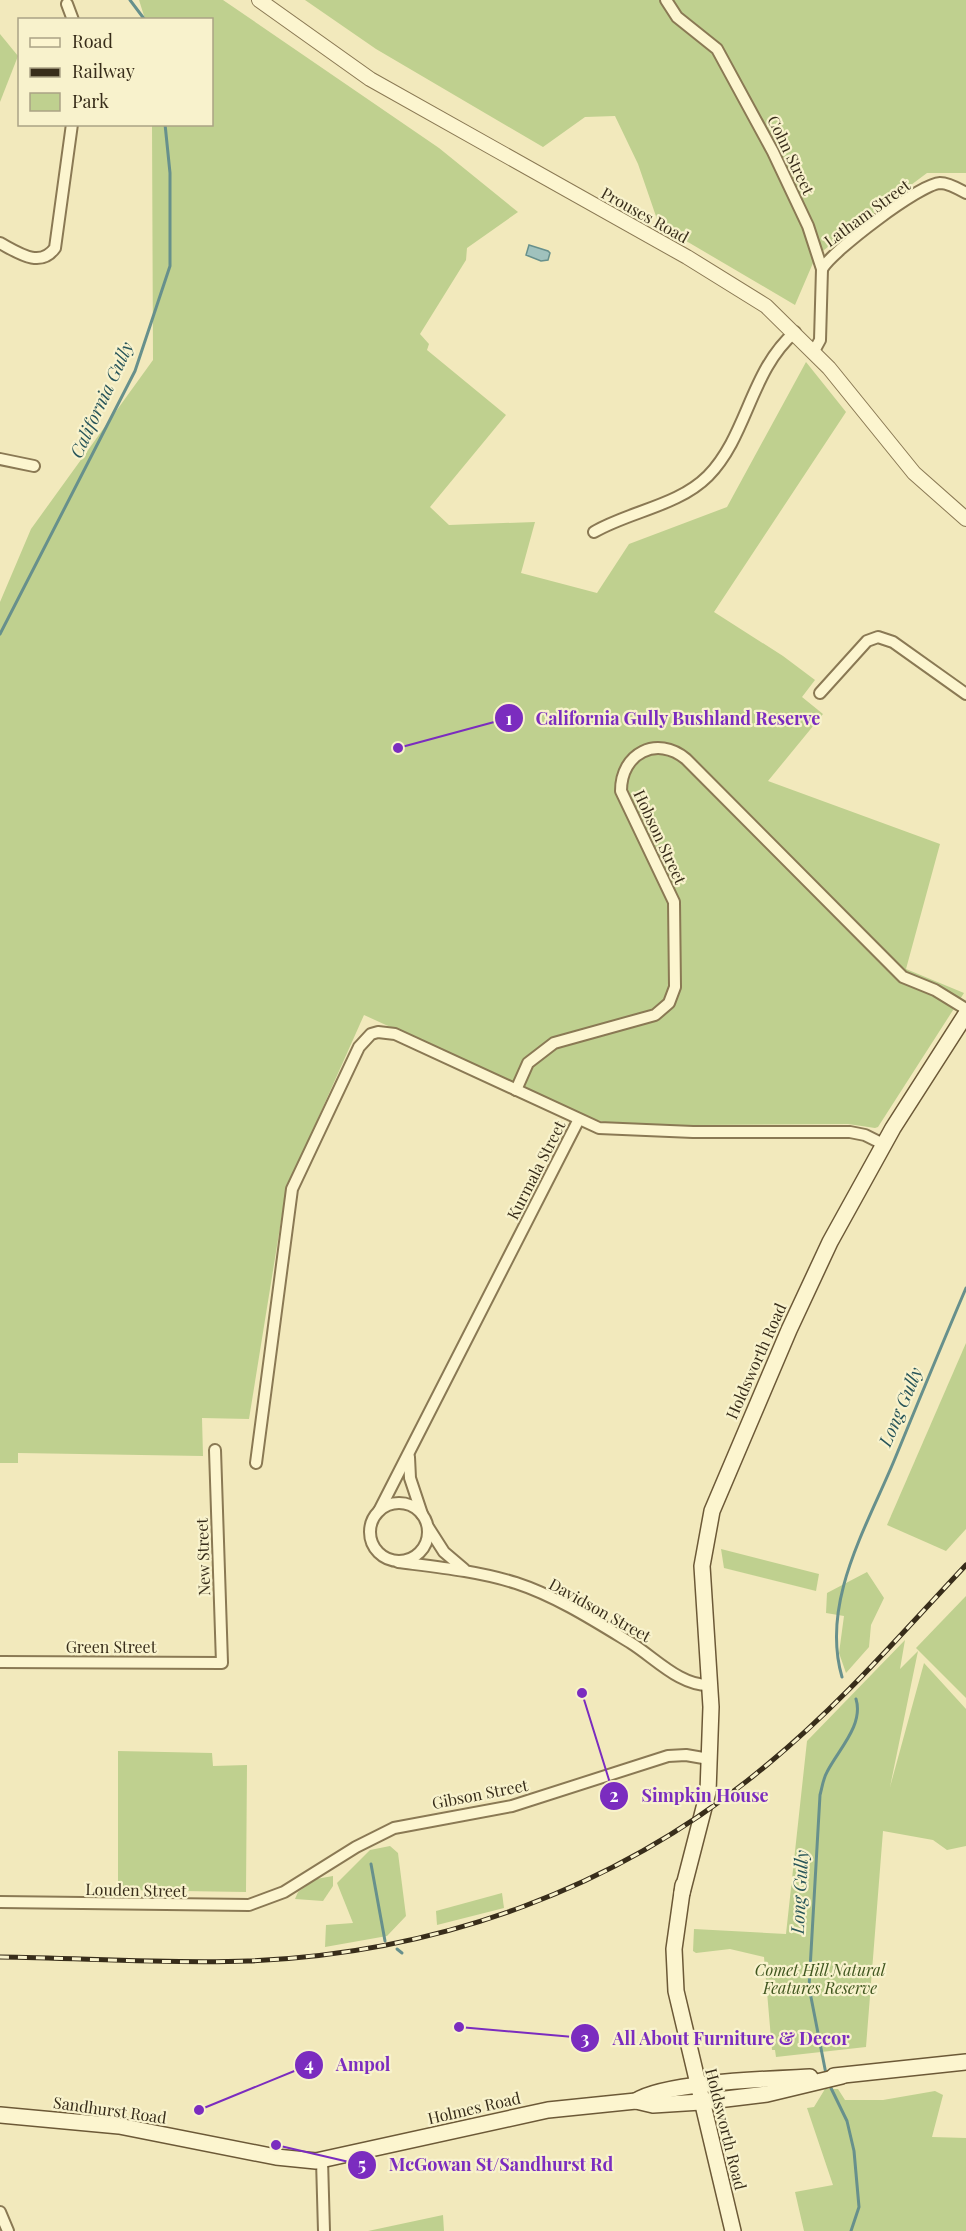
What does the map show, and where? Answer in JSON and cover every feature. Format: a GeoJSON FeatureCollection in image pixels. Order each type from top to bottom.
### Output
{"type":"FeatureCollection","features":[{"type":"Feature","properties":{"kind":"main road","name":"Holdsworth Road"},"geometry":{"type":"LineString","coordinates":[[733,2231],[683,2028],[674,1975],[674,1949],[690,1839],[709,1759],[711,1685],[702,1566],[712,1511],[813,1278],[883,1144],[966,1014]]}},
{"type":"Feature","properties":{"kind":"main road","name":"Holmes Road"},"geometry":{"type":"LineString","coordinates":[[322,2160],[548,2110],[636,2101],[657,2092],[697,2086],[829,2078],[966,2061]]}},
{"type":"Feature","properties":{"kind":"main road","name":"Holmes Road"},"geometry":{"type":"LineString","coordinates":[[636,2101],[653,2105],[701,2102],[767,2094],[829,2078]]}},
{"type":"Feature","properties":{"kind":"main road","name":"Sandhurst Road"},"geometry":{"type":"LineString","coordinates":[[0,2115],[119,2126],[288,2159],[322,2160]]}},
{"type":"Feature","properties":{"kind":"street","name":"Prouses Road"},"geometry":{"type":"LineString","coordinates":[[259,0],[370,80],[726,280],[766,306],[814,351],[899,457],[932,491],[966,519]]}},
{"type":"Feature","properties":{"kind":"street","name":"Cohn Street"},"geometry":{"type":"LineString","coordinates":[[666,0],[676,16],[717,49],[778,163],[808,226],[822,269],[820,340],[814,351]]}},
{"type":"Feature","properties":{"kind":"street"},"geometry":{"type":"LineString","coordinates":[[67,4],[72,18]]}},
{"type":"Feature","properties":{"kind":"street"},"geometry":{"type":"LineString","coordinates":[[0,243],[23,255],[37,258],[49,255],[55,248],[72,126]]}},
{"type":"Feature","properties":{"kind":"street","name":"Latham Street"},"geometry":{"type":"LineString","coordinates":[[822,269],[835,252],[929,186],[941,183],[966,193]]}},
{"type":"Feature","properties":{"kind":"street"},"geometry":{"type":"LineString","coordinates":[[594,532],[682,494],[710,474],[730,442],[769,361],[795,332]]}},
{"type":"Feature","properties":{"kind":"street"},"geometry":{"type":"LineString","coordinates":[[0,459],[34,466]]}},
{"type":"Feature","properties":{"kind":"street"},"geometry":{"type":"LineString","coordinates":[[820,693],[867,641],[878,637],[894,642],[966,694]]}},
{"type":"Feature","properties":{"kind":"street","name":"Hobson Street"},"geometry":{"type":"LineString","coordinates":[[516,1090],[528,1063],[547,1046],[655,1015],[665,1008],[674,993],[674,902],[621,791],[622,779],[629,763],[637,754],[650,748],[665,748],[686,759],[903,977],[935,990],[966,1009]]}},
{"type":"Feature","properties":{"kind":"street"},"geometry":{"type":"LineString","coordinates":[[256,1463],[292,1189],[359,1047],[370,1034],[378,1032],[395,1034],[578,1121]]}},
{"type":"Feature","properties":{"kind":"street","name":"Kurmala Street"},"geometry":{"type":"LineString","coordinates":[[379,1511],[412,1442],[578,1121],[598,1128],[621,1131],[850,1132],[865,1135],[883,1144]]}},
{"type":"Feature","properties":{"kind":"street","name":"Kurmala Street"},"geometry":{"type":"LineString","coordinates":[[412,1442],[408,1469],[424,1519]]}},
{"type":"Feature","properties":{"kind":"street","name":"New Street"},"geometry":{"type":"LineString","coordinates":[[215,1450],[222,1663]]}},
{"type":"Feature","properties":{"kind":"street"},"geometry":{"type":"LineString","coordinates":[[401,1503],[415,1508],[424,1519],[428,1533],[424,1545],[416,1554],[398,1562],[388,1560],[372,1539],[373,1522],[379,1511],[401,1503]]}},
{"type":"Feature","properties":{"kind":"street","name":"Davidson Street"},"geometry":{"type":"LineString","coordinates":[[424,1519],[449,1558],[470,1572]]}},
{"type":"Feature","properties":{"kind":"street","name":"Davidson Street"},"geometry":{"type":"LineString","coordinates":[[398,1562],[470,1572],[517,1584],[543,1594],[630,1642],[685,1679],[699,1685],[711,1685]]}},
{"type":"Feature","properties":{"kind":"street","name":"Green Street"},"geometry":{"type":"LineString","coordinates":[[0,1662],[222,1663]]}},
{"type":"Feature","properties":{"kind":"street","name":"Gibson Street"},"geometry":{"type":"LineString","coordinates":[[271,1899],[356,1847],[394,1828],[512,1806],[668,1756],[686,1755],[709,1759]]}},
{"type":"Feature","properties":{"kind":"street","name":"Louden Street"},"geometry":{"type":"LineString","coordinates":[[0,1902],[229,1906],[249,1905],[271,1899]]}},
{"type":"Feature","properties":{"kind":"street"},"geometry":{"type":"LineString","coordinates":[[322,2160],[324,2231]]}},
{"type":"Feature","properties":{"kind":"street"},"geometry":{"type":"LineString","coordinates":[[0,2212],[8,2231]]}},
{"type":"Feature","properties":{"kind":"green space"},"geometry":{"type":"Polygon","coordinates":[[[139,0],[223,0],[439,148],[518,212],[467,248],[466,260],[420,334],[429,344],[427,350],[506,415],[430,507],[449,525],[535,522],[521,573],[597,593],[629,544],[727,507],[806,362],[846,412],[714,612],[783,656],[815,680],[802,697],[823,714],[768,781],[940,844],[906,969],[964,993],[878,1127],[875,1128],[848,1124],[694,1125],[694,1128],[610,1124],[588,1117],[364,1015],[286,1190],[249,1419],[202,1418],[203,1456],[18,1453],[18,1463],[0,1463],[0,602],[31,529],[153,360],[152,126],[213,126],[213,18],[145,18],[139,0]]]}},
{"type":"Feature","properties":{"kind":"green space"},"geometry":{"type":"Polygon","coordinates":[[[305,0],[966,0],[966,173],[927,173],[816,256],[795,305],[659,225],[638,164],[615,116],[585,117],[543,147],[376,49],[305,0]]]}},
{"type":"Feature","properties":{"kind":"green space"},"geometry":{"type":"Polygon","coordinates":[[[0,34],[18,56],[0,102],[0,34]]]}},
{"type":"Feature","properties":{"kind":"green space"},"geometry":{"type":"Polygon","coordinates":[[[966,1343],[966,1529],[946,1551],[887,1525],[966,1343]]]}},
{"type":"Feature","properties":{"kind":"green space"},"geometry":{"type":"Polygon","coordinates":[[[721,1549],[819,1574],[816,1591],[724,1568],[721,1549]]]}},
{"type":"Feature","properties":{"kind":"green space"},"geometry":{"type":"Polygon","coordinates":[[[867,1572],[884,1598],[871,1625],[869,1647],[846,1673],[839,1653],[844,1616],[826,1613],[827,1593],[867,1572]]]}},
{"type":"Feature","properties":{"kind":"green space"},"geometry":{"type":"Polygon","coordinates":[[[966,1596],[966,1698],[916,1648],[966,1596]]]}},
{"type":"Feature","properties":{"kind":"green space","name":"Comet Hill Natural Features Reserve"},"geometry":{"type":"Polygon","coordinates":[[[905,1640],[900,1669],[918,1651],[890,1787],[924,1663],[966,1709],[966,1846],[947,1850],[933,1840],[883,1831],[866,2047],[776,2057],[775,2050],[772,2050],[764,1957],[730,1949],[696,1953],[693,1951],[694,1929],[786,1934],[807,1741],[905,1640]]]}},
{"type":"Feature","properties":{"kind":"green space"},"geometry":{"type":"Polygon","coordinates":[[[118,1751],[212,1753],[213,1766],[247,1765],[246,1892],[118,1890],[118,1751]]]}},
{"type":"Feature","properties":{"kind":"green space"},"geometry":{"type":"Polygon","coordinates":[[[390,1846],[398,1853],[406,1916],[387,1936],[325,1947],[326,1925],[353,1923],[337,1883],[370,1850],[390,1846]]]}},
{"type":"Feature","properties":{"kind":"green space"},"geometry":{"type":"Polygon","coordinates":[[[333,1876],[333,1886],[323,1901],[295,1899],[298,1892],[316,1879],[333,1876]]]}},
{"type":"Feature","properties":{"kind":"green space"},"geometry":{"type":"Polygon","coordinates":[[[502,1893],[504,1908],[437,1925],[436,1911],[502,1893]]]}},
{"type":"Feature","properties":{"kind":"green space"},"geometry":{"type":"Polygon","coordinates":[[[825,2089],[838,2089],[845,2100],[883,2100],[935,2091],[943,2095],[932,2137],[966,2138],[966,2231],[804,2231],[795,2192],[833,2185],[807,2108],[814,2107],[825,2089]]]}},
{"type":"Feature","properties":{"kind":"green space"},"geometry":{"type":"Polygon","coordinates":[[[443,2215],[444,2231],[368,2231],[443,2215]]]}},
{"type":"Feature","properties":{"kind":"water"},"geometry":{"type":"Polygon","coordinates":[[[529,245],[548,251],[550,253],[548,260],[541,261],[526,255],[529,245]]]}},
{"type":"Feature","properties":{"kind":"waterway","name":"California Gully"},"geometry":{"type":"LineString","coordinates":[[130,0],[144,18]]}},
{"type":"Feature","properties":{"kind":"waterway","name":"California Gully"},"geometry":{"type":"LineString","coordinates":[[0,634],[135,371],[170,266],[170,173],[165,126]]}},
{"type":"Feature","properties":{"kind":"waterway","name":"Long Gully"},"geometry":{"type":"LineString","coordinates":[[842,1677],[837,1649],[837,1620],[850,1564],[966,1288]]}},
{"type":"Feature","properties":{"kind":"waterway","name":"Long Gully"},"geometry":{"type":"LineString","coordinates":[[826,2074],[809,1987],[820,1795],[826,1775],[853,1728],[858,1709],[856,1699]]}},
{"type":"Feature","properties":{"kind":"waterway"},"geometry":{"type":"LineString","coordinates":[[371,1864],[385,1941]]}},
{"type":"Feature","properties":{"kind":"waterway"},"geometry":{"type":"LineString","coordinates":[[397,1949],[402,1953]]}},
{"type":"Feature","properties":{"kind":"waterway","name":"Long Gully"},"geometry":{"type":"LineString","coordinates":[[829,2084],[847,2121],[854,2151],[859,2207],[851,2231]]}},
{"type":"Feature","properties":{"kind":"railway"},"geometry":{"type":"LineString","coordinates":[[0,1957],[217,1962],[319,1955],[389,1944],[458,1928],[524,1906],[589,1879],[651,1846],[711,1808],[768,1764],[820,1718],[966,1565]]}},
{"type":"Feature","properties":{"kind":"place","name":"California Gully Bushland Reserve"},"geometry":{"type":"Point","coordinates":[398,748]}},
{"type":"Feature","properties":{"kind":"place","name":"Simpkin House"},"geometry":{"type":"Point","coordinates":[582,1693]}},
{"type":"Feature","properties":{"kind":"place","name":"All About Furniture & Decor"},"geometry":{"type":"Point","coordinates":[459,2027]}},
{"type":"Feature","properties":{"kind":"place","name":"Ampol"},"geometry":{"type":"Point","coordinates":[199,2110]}},
{"type":"Feature","properties":{"kind":"place","name":"McGowan St/Sandhurst Rd"},"geometry":{"type":"Point","coordinates":[276,2145]}}]}
